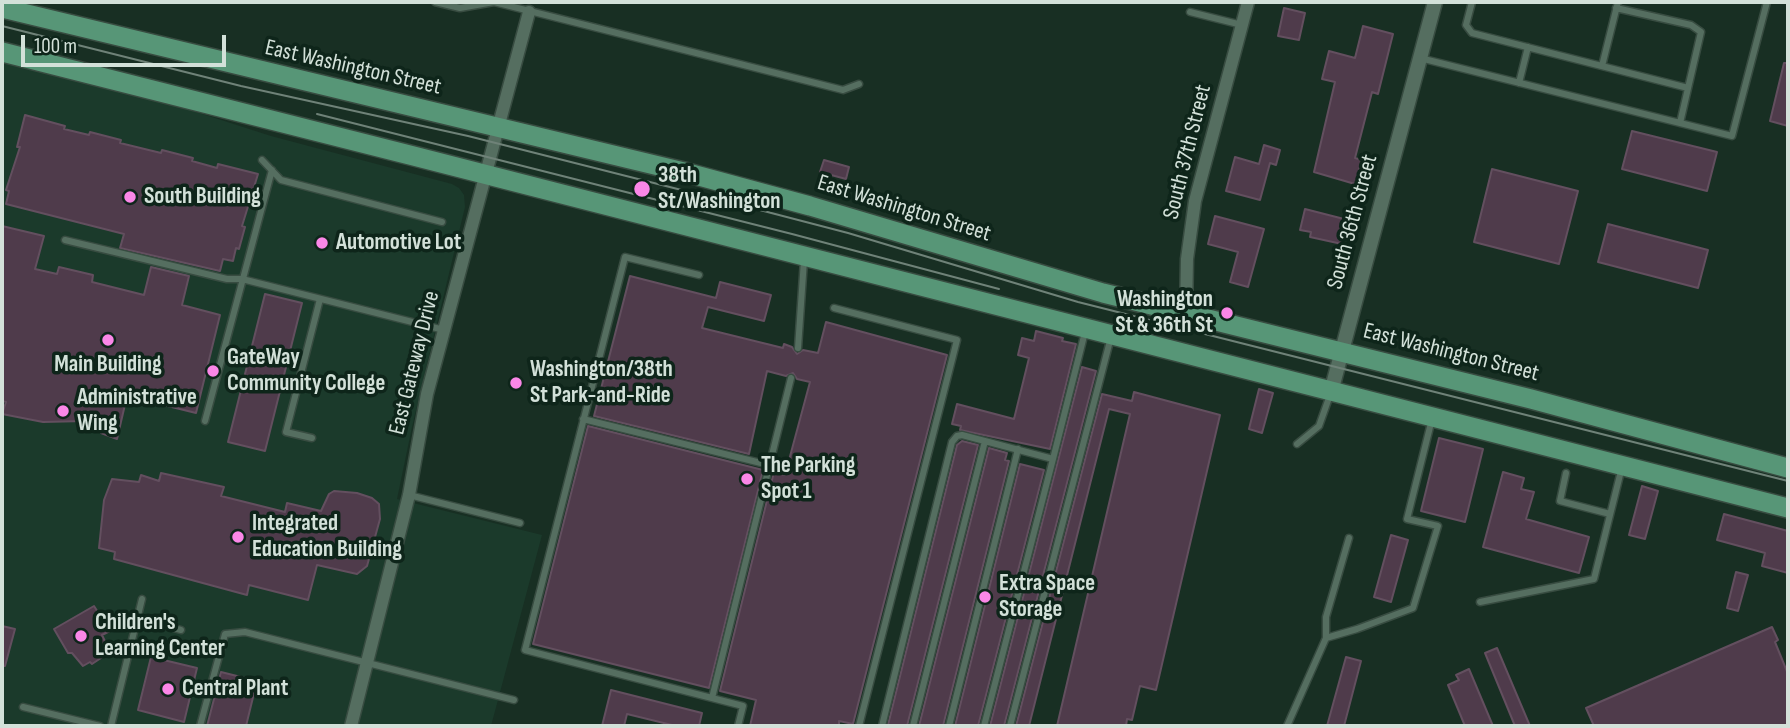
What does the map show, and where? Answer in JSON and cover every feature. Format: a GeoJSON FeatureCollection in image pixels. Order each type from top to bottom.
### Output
{"type":"FeatureCollection","features":[{"type":"Feature","properties":{"kind":"main road","name":"East Washington Street"},"geometry":{"type":"LineString","coordinates":[[2,8],[498,127],[810,206],[1015,268],[1186,314],[1544,402],[1788,468]]}},
{"type":"Feature","properties":{"kind":"main road"},"geometry":{"type":"LineString","coordinates":[[2,52],[486,173],[1788,508]]}},
{"type":"Feature","properties":{"kind":"street","name":"South 37th Street"},"geometry":{"type":"LineString","coordinates":[[1186,314],[1187,259],[1195,201],[1248,2]]}},
{"type":"Feature","properties":{"kind":"street","name":"South 36th Street"},"geometry":{"type":"LineString","coordinates":[[1331,392],[1435,2]]}},
{"type":"Feature","properties":{"kind":"street","name":"East Gateway Drive"},"geometry":{"type":"LineString","coordinates":[[351,726],[409,495],[421,419],[529,12]]}},
{"type":"Feature","properties":{"kind":"lane"},"geometry":{"type":"LineString","coordinates":[[435,2],[460,8],[494,2],[843,90],[859,84]]}},
{"type":"Feature","properties":{"kind":"lane"},"geometry":{"type":"LineString","coordinates":[[1472,2],[1467,29],[1472,33],[1688,88]]}},
{"type":"Feature","properties":{"kind":"lane"},"geometry":{"type":"LineString","coordinates":[[1420,58],[1732,136],[1767,2]]}},
{"type":"Feature","properties":{"kind":"lane"},"geometry":{"type":"LineString","coordinates":[[1602,66],[1617,5],[1699,29],[1701,36],[1679,123]]}},
{"type":"Feature","properties":{"kind":"lane"},"geometry":{"type":"LineString","coordinates":[[1190,12],[1242,25]]}},
{"type":"Feature","properties":{"kind":"lane"},"geometry":{"type":"LineString","coordinates":[[1519,83],[1528,47]]}},
{"type":"Feature","properties":{"kind":"lane"},"geometry":{"type":"LineString","coordinates":[[262,160],[281,180],[442,222]]}},
{"type":"Feature","properties":{"kind":"lane"},"geometry":{"type":"LineString","coordinates":[[205,421],[272,170]]}},
{"type":"Feature","properties":{"kind":"lane"},"geometry":{"type":"LineString","coordinates":[[65,240],[228,279],[242,279],[444,330]]}},
{"type":"Feature","properties":{"kind":"lane"},"geometry":{"type":"LineString","coordinates":[[798,348],[805,255]]}},
{"type":"Feature","properties":{"kind":"lane"},"geometry":{"type":"LineString","coordinates":[[699,275],[625,257],[526,650],[743,706],[738,726]]}},
{"type":"Feature","properties":{"kind":"lane"},"geometry":{"type":"LineString","coordinates":[[312,438],[286,432],[320,299]]}},
{"type":"Feature","properties":{"kind":"lane"},"geometry":{"type":"LineString","coordinates":[[834,307],[957,340],[859,726]]}},
{"type":"Feature","properties":{"kind":"lane"},"geometry":{"type":"LineString","coordinates":[[984,726],[1085,329]]}},
{"type":"Feature","properties":{"kind":"lane"},"geometry":{"type":"LineString","coordinates":[[1010,726],[1111,335]]}},
{"type":"Feature","properties":{"kind":"lane"},"geometry":{"type":"LineString","coordinates":[[712,698],[791,377]]}},
{"type":"Feature","properties":{"kind":"lane","name":"South 36th Street"},"geometry":{"type":"LineString","coordinates":[[1297,444],[1319,426],[1331,392]]}},
{"type":"Feature","properties":{"kind":"lane"},"geometry":{"type":"LineString","coordinates":[[1326,638],[1413,608],[1438,526],[1408,519],[1432,417]]}},
{"type":"Feature","properties":{"kind":"lane"},"geometry":{"type":"LineString","coordinates":[[583,419],[769,465]]}},
{"type":"Feature","properties":{"kind":"lane"},"geometry":{"type":"LineString","coordinates":[[882,726],[953,442],[957,436],[962,435],[1053,459]]}},
{"type":"Feature","properties":{"kind":"lane"},"geometry":{"type":"LineString","coordinates":[[913,726],[985,441]]}},
{"type":"Feature","properties":{"kind":"lane"},"geometry":{"type":"LineString","coordinates":[[949,726],[1018,449]]}},
{"type":"Feature","properties":{"kind":"lane"},"geometry":{"type":"LineString","coordinates":[[1480,601],[1594,579],[1623,466]]}},
{"type":"Feature","properties":{"kind":"lane"},"geometry":{"type":"LineString","coordinates":[[1566,473],[1560,501],[1610,514]]}},
{"type":"Feature","properties":{"kind":"lane"},"geometry":{"type":"LineString","coordinates":[[409,495],[520,523]]}},
{"type":"Feature","properties":{"kind":"lane"},"geometry":{"type":"LineString","coordinates":[[1287,726],[1326,638],[1326,617],[1349,538]]}},
{"type":"Feature","properties":{"kind":"lane"},"geometry":{"type":"LineString","coordinates":[[111,726],[142,599]]}},
{"type":"Feature","properties":{"kind":"lane"},"geometry":{"type":"LineString","coordinates":[[137,618],[181,630]]}},
{"type":"Feature","properties":{"kind":"lane"},"geometry":{"type":"LineString","coordinates":[[200,726],[225,634],[245,632],[514,700]]}},
{"type":"Feature","properties":{"kind":"lane"},"geometry":{"type":"LineString","coordinates":[[23,706],[100,726]]}},
{"type":"Feature","properties":{"kind":"shaded area","name":"GateWay Community College"},"geometry":{"type":"Polygon","coordinates":[[[2,62],[190,110],[271,136],[459,188],[464,195],[465,207],[397,499],[542,535],[491,726],[2,726],[2,62]]]}},
{"type":"Feature","properties":{"kind":"building"},"geometry":{"type":"Polygon","coordinates":[[[1284,8],[1305,13],[1299,40],[1278,36],[1284,8]]]}},
{"type":"Feature","properties":{"kind":"building"},"geometry":{"type":"Polygon","coordinates":[[[1363,26],[1393,34],[1378,94],[1372,92],[1355,158],[1362,160],[1355,184],[1314,172],[1335,82],[1322,79],[1329,51],[1355,58],[1363,26]]]}},
{"type":"Feature","properties":{"kind":"building"},"geometry":{"type":"Polygon","coordinates":[[[1784,63],[1788,63],[1788,126],[1770,121],[1784,63]]]}},
{"type":"Feature","properties":{"kind":"building","name":"South Building"},"geometry":{"type":"Polygon","coordinates":[[[25,115],[65,126],[64,129],[89,135],[90,132],[121,140],[120,143],[193,158],[192,161],[217,168],[218,164],[258,174],[242,226],[245,227],[239,249],[236,248],[233,261],[223,259],[220,271],[120,248],[124,234],[6,204],[9,191],[6,190],[20,147],[17,147],[25,115]]]}},
{"type":"Feature","properties":{"kind":"building"},"geometry":{"type":"Polygon","coordinates":[[[1632,131],[1717,152],[1707,191],[1622,169],[1632,131]]]}},
{"type":"Feature","properties":{"kind":"building"},"geometry":{"type":"Polygon","coordinates":[[[1264,145],[1280,150],[1276,165],[1270,163],[1260,200],[1226,191],[1235,157],[1259,164],[1264,145]]]}},
{"type":"Feature","properties":{"kind":"building"},"geometry":{"type":"Polygon","coordinates":[[[824,160],[849,167],[846,179],[820,172],[824,160]]]}},
{"type":"Feature","properties":{"kind":"building"},"geometry":{"type":"Polygon","coordinates":[[[1492,169],[1578,191],[1559,264],[1474,242],[1492,169]]]}},
{"type":"Feature","properties":{"kind":"building"},"geometry":{"type":"Polygon","coordinates":[[[1305,209],[1348,220],[1342,244],[1310,237],[1311,232],[1300,230],[1305,209]]]}},
{"type":"Feature","properties":{"kind":"building"},"geometry":{"type":"Polygon","coordinates":[[[1215,216],[1264,229],[1248,287],[1230,282],[1238,252],[1208,244],[1215,216]]]}},
{"type":"Feature","properties":{"kind":"building"},"geometry":{"type":"Polygon","coordinates":[[[1608,224],[1708,250],[1698,288],[1598,262],[1608,224]]]}},
{"type":"Feature","properties":{"kind":"building","name":"Main Building"},"geometry":{"type":"Polygon","coordinates":[[[2,226],[44,236],[35,269],[57,274],[59,267],[93,275],[92,282],[144,295],[151,267],[189,276],[182,305],[220,315],[196,413],[127,396],[117,439],[101,433],[102,429],[85,421],[43,422],[2,414],[6,402],[2,401],[2,226]]]}},
{"type":"Feature","properties":{"kind":"building"},"geometry":{"type":"Polygon","coordinates":[[[630,276],[716,298],[720,282],[771,295],[764,321],[708,307],[702,328],[783,348],[784,344],[792,347],[797,354],[803,350],[818,353],[826,322],[947,355],[853,724],[839,721],[839,726],[750,726],[756,700],[720,691],[774,472],[785,475],[810,382],[797,379],[793,373],[786,376],[767,371],[749,454],[594,416],[630,276]]]}},
{"type":"Feature","properties":{"kind":"building"},"geometry":{"type":"Polygon","coordinates":[[[265,294],[302,303],[265,451],[228,442],[265,294]]]}},
{"type":"Feature","properties":{"kind":"building"},"geometry":{"type":"Polygon","coordinates":[[[1036,331],[1076,344],[1050,449],[960,430],[961,426],[952,424],[957,404],[1014,419],[1029,358],[1018,355],[1022,338],[1034,341],[1036,331]]]}},
{"type":"Feature","properties":{"kind":"building"},"geometry":{"type":"Polygon","coordinates":[[[1082,367],[1096,371],[1004,726],[990,726],[1082,367]]]}},
{"type":"Feature","properties":{"kind":"building"},"geometry":{"type":"Polygon","coordinates":[[[1259,389],[1273,393],[1262,433],[1249,429],[1259,389]]]}},
{"type":"Feature","properties":{"kind":"building"},"geometry":{"type":"Polygon","coordinates":[[[1134,392],[1220,415],[1156,690],[1140,686],[1132,720],[1127,719],[1126,726],[1057,726],[1130,414],[1109,409],[1029,726],[1016,726],[1102,394],[1132,401],[1134,392]]]}},
{"type":"Feature","properties":{"kind":"building"},"geometry":{"type":"Polygon","coordinates":[[[588,426],[763,470],[709,688],[533,644],[588,426]]]}},
{"type":"Feature","properties":{"kind":"building"},"geometry":{"type":"Polygon","coordinates":[[[1439,438],[1483,449],[1465,522],[1421,511],[1439,438]]]}},
{"type":"Feature","properties":{"kind":"building"},"geometry":{"type":"Polygon","coordinates":[[[962,441],[978,445],[907,726],[888,725],[957,445],[962,441]]]}},
{"type":"Feature","properties":{"kind":"building"},"geometry":{"type":"Polygon","coordinates":[[[989,448],[1007,453],[1005,460],[1009,461],[943,726],[919,726],[989,448]]]}},
{"type":"Feature","properties":{"kind":"building"},"geometry":{"type":"Polygon","coordinates":[[[1020,464],[1044,470],[978,726],[955,726],[1020,464]]]}},
{"type":"Feature","properties":{"kind":"building"},"geometry":{"type":"Polygon","coordinates":[[[1503,472],[1524,478],[1521,489],[1534,492],[1526,519],[1589,537],[1579,573],[1483,547],[1503,472]]]}},
{"type":"Feature","properties":{"kind":"building","name":"Integrated Education Building"},"geometry":{"type":"Polygon","coordinates":[[[161,473],[224,487],[221,496],[285,512],[287,503],[321,511],[329,494],[334,491],[357,493],[372,498],[379,504],[380,519],[367,566],[357,574],[317,565],[308,600],[249,585],[247,595],[114,559],[115,552],[99,548],[104,500],[112,479],[139,482],[141,475],[159,481],[161,473]]]}},
{"type":"Feature","properties":{"kind":"building"},"geometry":{"type":"Polygon","coordinates":[[[1642,486],[1658,491],[1645,539],[1629,535],[1642,486]]]}},
{"type":"Feature","properties":{"kind":"building"},"geometry":{"type":"Polygon","coordinates":[[[1724,514],[1788,531],[1788,573],[1762,566],[1765,553],[1717,540],[1724,514]]]}},
{"type":"Feature","properties":{"kind":"building"},"geometry":{"type":"Polygon","coordinates":[[[1391,535],[1408,540],[1391,602],[1374,597],[1391,535]]]}},
{"type":"Feature","properties":{"kind":"building"},"geometry":{"type":"Polygon","coordinates":[[[1736,572],[1748,575],[1738,611],[1727,608],[1736,572]]]}},
{"type":"Feature","properties":{"kind":"building","name":"Children's Learning Center"},"geometry":{"type":"Polygon","coordinates":[[[94,606],[110,631],[102,635],[110,652],[92,664],[90,662],[83,666],[72,653],[68,653],[54,629],[94,606]]]}},
{"type":"Feature","properties":{"kind":"building"},"geometry":{"type":"Polygon","coordinates":[[[2,626],[15,629],[5,666],[2,666],[2,626]]]}},
{"type":"Feature","properties":{"kind":"building"},"geometry":{"type":"Polygon","coordinates":[[[1772,627],[1788,674],[1788,726],[1594,726],[1586,708],[1772,627]]]}},
{"type":"Feature","properties":{"kind":"building"},"geometry":{"type":"Polygon","coordinates":[[[1497,648],[1530,726],[1515,726],[1485,653],[1497,648]]]}},
{"type":"Feature","properties":{"kind":"building","name":"Central Plant"},"geometry":{"type":"Polygon","coordinates":[[[151,657],[197,668],[184,722],[138,710],[151,657]]]}},
{"type":"Feature","properties":{"kind":"building"},"geometry":{"type":"Polygon","coordinates":[[[1346,657],[1361,661],[1344,726],[1327,726],[1346,657]]]}},
{"type":"Feature","properties":{"kind":"building"},"geometry":{"type":"Polygon","coordinates":[[[1469,669],[1493,726],[1465,726],[1448,685],[1459,680],[1456,675],[1469,669]]]}},
{"type":"Feature","properties":{"kind":"building"},"geometry":{"type":"Polygon","coordinates":[[[221,672],[257,681],[246,726],[207,726],[221,672]]]}},
{"type":"Feature","properties":{"kind":"building"},"geometry":{"type":"Polygon","coordinates":[[[611,690],[702,713],[699,726],[676,726],[627,714],[624,726],[602,726],[611,690]]]}},
{"type":"Feature","properties":{"kind":"tram line"},"geometry":{"type":"LineString","coordinates":[[2,26],[241,86],[468,136],[733,203],[848,233],[1078,302],[1788,481]]}},
{"type":"Feature","properties":{"kind":"tram line"},"geometry":{"type":"LineString","coordinates":[[317,114],[999,289]]}},
{"type":"Feature","properties":{"kind":"place","name":"38th St/Washington"},"geometry":{"type":"Point","coordinates":[642,189]}},
{"type":"Feature","properties":{"kind":"place","name":"South Building"},"geometry":{"type":"Point","coordinates":[130,197]}},
{"type":"Feature","properties":{"kind":"place","name":"Automotive Lot"},"geometry":{"type":"Point","coordinates":[322,243]}},
{"type":"Feature","properties":{"kind":"place","name":"Washington St & 36th St"},"geometry":{"type":"Point","coordinates":[1227,313]}},
{"type":"Feature","properties":{"kind":"place","name":"Main Building"},"geometry":{"type":"Point","coordinates":[108,340]}},
{"type":"Feature","properties":{"kind":"place","name":"GateWay Community College"},"geometry":{"type":"Point","coordinates":[213,371]}},
{"type":"Feature","properties":{"kind":"place","name":"Washington/38th St Park-and-Ride"},"geometry":{"type":"Point","coordinates":[516,383]}},
{"type":"Feature","properties":{"kind":"place","name":"Administrative Wing"},"geometry":{"type":"Point","coordinates":[63,411]}},
{"type":"Feature","properties":{"kind":"place","name":"The Parking Spot 1"},"geometry":{"type":"Point","coordinates":[747,479]}},
{"type":"Feature","properties":{"kind":"place","name":"Integrated Education Building"},"geometry":{"type":"Point","coordinates":[238,537]}},
{"type":"Feature","properties":{"kind":"place","name":"Extra Space Storage"},"geometry":{"type":"Point","coordinates":[985,597]}},
{"type":"Feature","properties":{"kind":"place","name":"Children's Learning Center"},"geometry":{"type":"Point","coordinates":[81,636]}},
{"type":"Feature","properties":{"kind":"place","name":"Central Plant"},"geometry":{"type":"Point","coordinates":[168,689]}}]}
